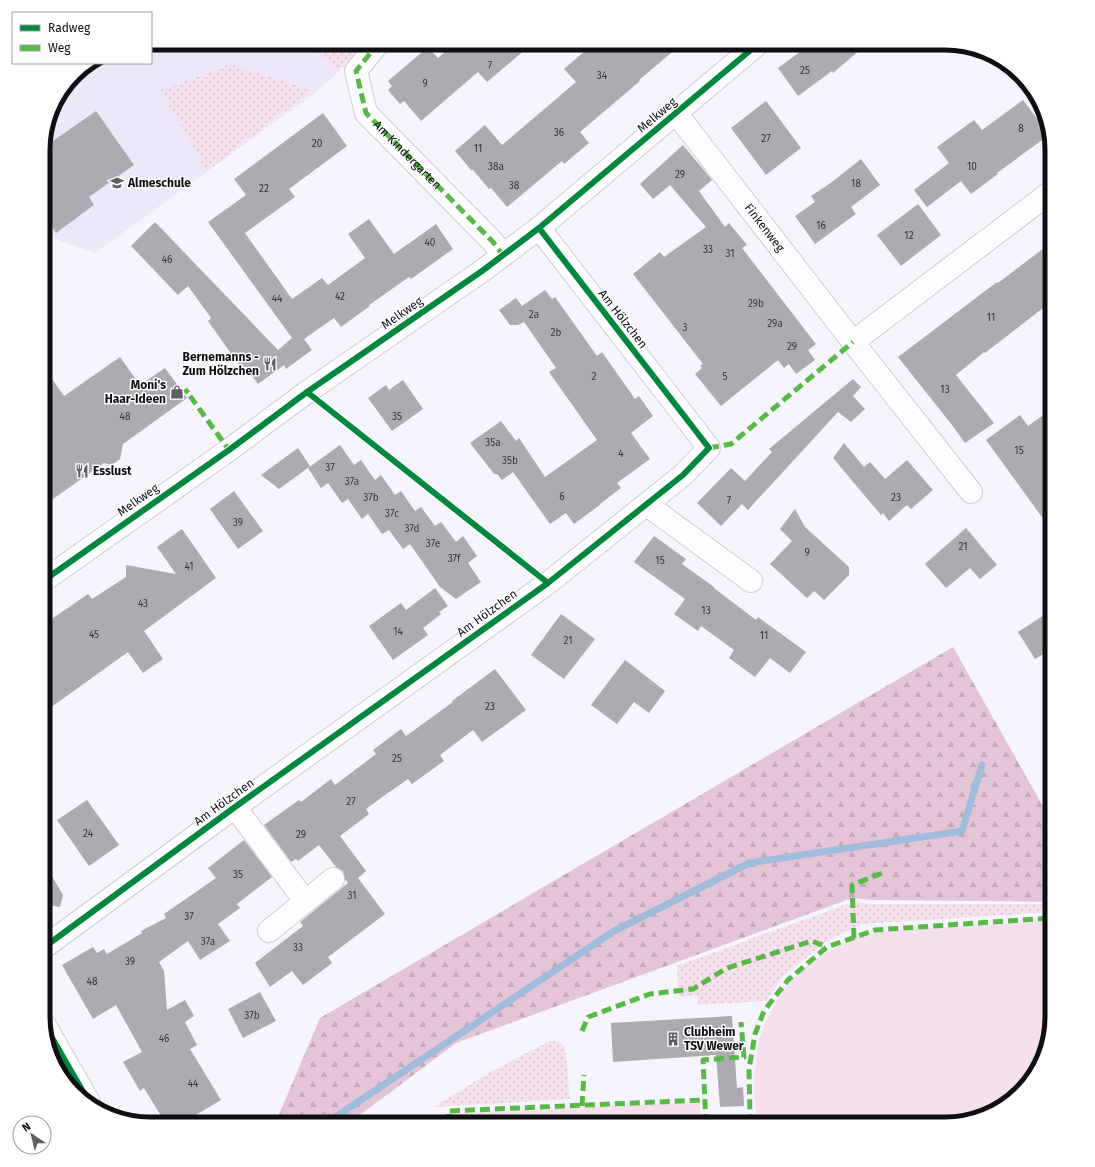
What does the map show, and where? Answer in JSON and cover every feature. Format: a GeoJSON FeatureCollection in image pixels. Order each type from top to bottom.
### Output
{"type":"FeatureCollection","features":[{"type":"Feature","properties":{"kind":"street","name":"Am Kindergarten"},"geometry":{"type":"LineString","coordinates":[[373,50],[356,71],[366,113],[493,242],[503,255]]}},
{"type":"Feature","properties":{"kind":"street","name":"Melkweg"},"geometry":{"type":"LineString","coordinates":[[50,576],[539,228],[751,50]]}},
{"type":"Feature","properties":{"kind":"street","name":"Finkenweg"},"geometry":{"type":"LineString","coordinates":[[676,113],[971,492]]}},
{"type":"Feature","properties":{"kind":"street"},"geometry":{"type":"LineString","coordinates":[[853,342],[1045,196]]}},
{"type":"Feature","properties":{"kind":"street","name":"Am Hölzchen"},"geometry":{"type":"LineString","coordinates":[[50,943],[235,807],[548,583],[648,505],[683,475],[709,448],[539,228]]}},
{"type":"Feature","properties":{"kind":"street"},"geometry":{"type":"LineString","coordinates":[[648,505],[751,581]]}},
{"type":"Feature","properties":{"kind":"street","name":"Am Hölzchen"},"geometry":{"type":"LineString","coordinates":[[235,807],[305,901]]}},
{"type":"Feature","properties":{"kind":"street"},"geometry":{"type":"LineString","coordinates":[[269,931],[333,879]]}},
{"type":"Feature","properties":{"kind":"street"},"geometry":{"type":"LineString","coordinates":[[52,1039],[83,1091]]}},
{"type":"Feature","properties":{"kind":"shaded area","name":"Almeschule"},"geometry":{"type":"Polygon","coordinates":[[[152,50],[363,50],[315,93],[95,253],[52,238],[50,235],[50,143],[55,118],[63,100],[79,79],[99,64],[152,64],[152,50]]]}},
{"type":"Feature","properties":{"kind":"shaded area"},"geometry":{"type":"Polygon","coordinates":[[[314,50],[357,50],[336,70],[314,50]]]}},
{"type":"Feature","properties":{"kind":"shaded area"},"geometry":{"type":"Polygon","coordinates":[[[230,65],[312,90],[207,171],[161,90],[230,65]]]}},
{"type":"Feature","properties":{"kind":"shaded area"},"geometry":{"type":"Polygon","coordinates":[[[853,902],[873,904],[1045,904],[1045,912],[862,924],[827,941],[783,976],[766,1001],[698,1005],[698,995],[679,997],[677,966],[853,902]]]}},
{"type":"Feature","properties":{"kind":"shaded area"},"geometry":{"type":"Polygon","coordinates":[[[1045,921],[1044,1030],[1042,1043],[1035,1062],[1024,1078],[1016,1088],[995,1104],[971,1114],[952,1117],[757,1117],[755,1104],[755,1076],[757,1048],[766,1021],[774,1005],[789,983],[806,966],[840,945],[864,936],[899,930],[1045,921]]]}},
{"type":"Feature","properties":{"kind":"shaded area"},"geometry":{"type":"Polygon","coordinates":[[[549,1041],[560,1042],[565,1047],[570,1099],[434,1107],[489,1073],[549,1041]]]}},
{"type":"Feature","properties":{"kind":"shaded area"},"geometry":{"type":"Polygon","coordinates":[[[700,1102],[701,1117],[451,1117],[451,1114],[700,1102]]]}},
{"type":"Feature","properties":{"kind":"green space"},"geometry":{"type":"Polygon","coordinates":[[[953,647],[1045,810],[1045,902],[873,900],[852,898],[456,1043],[357,1117],[278,1117],[320,1018],[953,647]]]}},
{"type":"Feature","properties":{"kind":"building"},"geometry":{"type":"Polygon","coordinates":[[[424,50],[431,50],[438,58],[447,50],[525,50],[487,82],[478,72],[421,121],[404,101],[400,104],[388,90],[392,86],[388,81],[424,50]]]}},
{"type":"Feature","properties":{"kind":"building"},"geometry":{"type":"Polygon","coordinates":[[[586,50],[675,50],[580,132],[589,143],[564,164],[562,161],[507,207],[491,188],[489,189],[455,151],[485,125],[502,145],[576,82],[564,69],[586,50]]]}},
{"type":"Feature","properties":{"kind":"building"},"geometry":{"type":"Polygon","coordinates":[[[802,50],[860,50],[833,73],[832,71],[798,96],[778,68],[802,50]]]}},
{"type":"Feature","properties":{"kind":"building"},"geometry":{"type":"Polygon","coordinates":[[[1023,100],[1042,126],[1044,138],[971,194],[961,181],[927,207],[914,190],[949,163],[937,147],[974,120],[982,130],[1023,100]]]}},
{"type":"Feature","properties":{"kind":"building"},"geometry":{"type":"Polygon","coordinates":[[[766,101],[801,148],[766,175],[731,128],[766,101]]]}},
{"type":"Feature","properties":{"kind":"building","name":"Almeschule"},"geometry":{"type":"Polygon","coordinates":[[[96,111],[134,165],[89,197],[94,205],[56,233],[50,224],[50,143],[96,111]]]}},
{"type":"Feature","properties":{"kind":"building"},"geometry":{"type":"Polygon","coordinates":[[[323,113],[347,146],[289,189],[295,197],[245,233],[292,299],[322,278],[328,285],[365,258],[348,234],[369,219],[394,254],[436,224],[453,249],[411,279],[409,277],[341,327],[334,318],[304,339],[312,350],[286,369],[284,365],[258,384],[245,366],[242,369],[208,321],[211,318],[188,286],[178,295],[131,246],[155,222],[278,350],[292,338],[208,222],[246,195],[234,179],[323,113]]]}},
{"type":"Feature","properties":{"kind":"building"},"geometry":{"type":"Polygon","coordinates":[[[683,145],[712,180],[699,191],[725,227],[729,223],[747,245],[742,248],[816,344],[808,350],[815,360],[796,374],[789,364],[784,368],[778,360],[721,406],[695,374],[702,368],[700,366],[703,364],[633,274],[660,252],[664,257],[706,227],[670,185],[653,199],[640,184],[683,145]]]}},
{"type":"Feature","properties":{"kind":"building"},"geometry":{"type":"Polygon","coordinates":[[[861,159],[880,185],[851,207],[856,214],[815,244],[795,216],[815,202],[811,196],[832,182],[861,159]]]}},
{"type":"Feature","properties":{"kind":"building"},"geometry":{"type":"Polygon","coordinates":[[[918,204],[941,235],[901,266],[877,235],[918,204]]]}},
{"type":"Feature","properties":{"kind":"building"},"geometry":{"type":"Polygon","coordinates":[[[1045,247],[1045,306],[956,375],[994,423],[965,443],[898,357],[997,282],[998,283],[1045,247]]]}},
{"type":"Feature","properties":{"kind":"building"},"geometry":{"type":"Polygon","coordinates":[[[545,290],[552,299],[555,297],[597,356],[602,352],[635,399],[639,396],[653,416],[631,433],[650,459],[617,483],[621,488],[574,524],[566,513],[550,524],[513,472],[502,480],[497,474],[494,474],[470,443],[501,421],[516,441],[519,438],[545,477],[597,440],[549,372],[556,368],[524,322],[518,325],[510,325],[499,310],[516,298],[522,306],[545,290]]]}},
{"type":"Feature","properties":{"kind":"building"},"geometry":{"type":"Polygon","coordinates":[[[120,357],[140,385],[165,368],[187,398],[123,444],[120,459],[112,465],[104,463],[50,501],[50,376],[64,396],[120,357]]]}},
{"type":"Feature","properties":{"kind":"building"},"geometry":{"type":"Polygon","coordinates":[[[853,379],[861,387],[853,396],[865,409],[851,422],[838,412],[748,510],[742,504],[721,526],[697,503],[731,468],[745,481],[772,452],[769,449],[853,379]]]}},
{"type":"Feature","properties":{"kind":"building"},"geometry":{"type":"Polygon","coordinates":[[[403,380],[423,409],[392,431],[368,398],[386,385],[389,390],[403,380]]]}},
{"type":"Feature","properties":{"kind":"building"},"geometry":{"type":"Polygon","coordinates":[[[1045,414],[1045,521],[986,440],[1020,415],[1028,426],[1045,414]]]}},
{"type":"Feature","properties":{"kind":"building"},"geometry":{"type":"Polygon","coordinates":[[[844,443],[864,467],[870,462],[885,479],[907,460],[933,490],[911,509],[907,505],[889,521],[883,513],[881,515],[833,458],[844,443]]]}},
{"type":"Feature","properties":{"kind":"building"},"geometry":{"type":"Polygon","coordinates":[[[340,445],[354,465],[361,460],[375,480],[381,475],[395,495],[401,491],[415,511],[421,507],[435,526],[441,522],[456,542],[463,536],[477,556],[468,563],[481,582],[456,599],[440,587],[410,544],[403,549],[389,530],[382,534],[368,514],[362,519],[348,499],[342,503],[328,483],[321,488],[308,468],[340,445]]]}},
{"type":"Feature","properties":{"kind":"building"},"geometry":{"type":"Polygon","coordinates":[[[298,448],[310,466],[301,473],[279,489],[261,475],[298,448]]]}},
{"type":"Feature","properties":{"kind":"building"},"geometry":{"type":"Polygon","coordinates":[[[234,491],[263,531],[238,549],[210,509],[234,491]]]}},
{"type":"Feature","properties":{"kind":"building"},"geometry":{"type":"Polygon","coordinates":[[[795,509],[805,527],[849,567],[849,575],[824,600],[814,591],[807,598],[770,564],[792,541],[780,529],[795,509]]]}},
{"type":"Feature","properties":{"kind":"building"},"geometry":{"type":"Polygon","coordinates":[[[966,528],[997,565],[980,579],[970,568],[946,588],[925,564],[966,528]]]}},
{"type":"Feature","properties":{"kind":"building"},"geometry":{"type":"Polygon","coordinates":[[[182,529],[216,578],[144,631],[163,659],[143,673],[128,652],[50,708],[50,620],[88,594],[92,599],[126,577],[126,565],[176,574],[157,547],[182,529]]]}},
{"type":"Feature","properties":{"kind":"building"},"geometry":{"type":"Polygon","coordinates":[[[654,536],[686,559],[682,564],[756,620],[758,617],[806,652],[790,673],[770,658],[755,677],[729,658],[734,650],[701,626],[698,631],[674,614],[685,599],[634,562],[654,536]]]}},
{"type":"Feature","properties":{"kind":"building"},"geometry":{"type":"Polygon","coordinates":[[[435,588],[448,606],[439,612],[441,614],[423,628],[428,635],[393,660],[369,626],[401,603],[406,610],[435,588]]]}},
{"type":"Feature","properties":{"kind":"building"},"geometry":{"type":"Polygon","coordinates":[[[561,614],[595,639],[564,679],[531,655],[561,614]]]}},
{"type":"Feature","properties":{"kind":"building"},"geometry":{"type":"Polygon","coordinates":[[[1045,615],[1045,653],[1035,659],[1018,632],[1045,615]]]}},
{"type":"Feature","properties":{"kind":"building"},"geometry":{"type":"Polygon","coordinates":[[[625,660],[665,691],[649,713],[634,702],[617,724],[591,705],[625,660]]]}},
{"type":"Feature","properties":{"kind":"building"},"geometry":{"type":"Polygon","coordinates":[[[495,669],[526,710],[482,742],[473,730],[440,755],[444,761],[412,784],[408,779],[388,793],[366,809],[369,814],[340,836],[366,871],[358,878],[385,914],[328,957],[332,963],[303,985],[292,971],[270,987],[255,963],[303,926],[300,922],[348,883],[345,879],[343,871],[336,867],[319,845],[298,861],[296,859],[291,862],[264,825],[299,800],[301,802],[331,779],[335,785],[376,754],[373,750],[401,729],[406,736],[495,669]]]}},
{"type":"Feature","properties":{"kind":"building"},"geometry":{"type":"Polygon","coordinates":[[[87,800],[119,845],[89,866],[57,820],[87,800]]]}},
{"type":"Feature","properties":{"kind":"building"},"geometry":{"type":"Polygon","coordinates":[[[244,840],[272,877],[237,904],[240,908],[218,924],[230,941],[200,960],[188,941],[159,962],[164,971],[167,1010],[185,1000],[194,1016],[185,1022],[197,1045],[190,1049],[221,1100],[195,1117],[162,1117],[144,1088],[140,1091],[123,1062],[142,1052],[116,1005],[93,1019],[62,965],[93,947],[97,953],[104,949],[107,954],[142,933],[141,931],[166,918],[164,914],[216,878],[208,868],[244,840]]]}},
{"type":"Feature","properties":{"kind":"building"},"geometry":{"type":"Polygon","coordinates":[[[50,873],[63,895],[60,907],[50,905],[50,873]]]}},
{"type":"Feature","properties":{"kind":"building"},"geometry":{"type":"Polygon","coordinates":[[[260,992],[276,1021],[243,1038],[228,1009],[260,992]]]}},
{"type":"Feature","properties":{"kind":"building","name":"Clubheim TSV Wewer"},"geometry":{"type":"Polygon","coordinates":[[[732,1016],[737,1088],[743,1087],[744,1106],[720,1107],[716,1055],[613,1062],[611,1023],[732,1016]]]}},
{"type":"Feature","properties":{"kind":"waterway"},"geometry":{"type":"LineString","coordinates":[[335,1117],[614,931],[749,863],[962,831],[982,765]]}},
{"type":"Feature","properties":{"kind":"marked path"},"geometry":{"type":"LineString","coordinates":[[373,50],[356,71],[366,113],[493,242],[503,255]]}},
{"type":"Feature","properties":{"kind":"marked path"},"geometry":{"type":"LineString","coordinates":[[709,448],[731,444],[853,342]]}},
{"type":"Feature","properties":{"kind":"marked path"},"geometry":{"type":"LineString","coordinates":[[185,389],[188,393]]}},
{"type":"Feature","properties":{"kind":"marked path"},"geometry":{"type":"LineString","coordinates":[[190,396],[229,450]]}},
{"type":"Feature","properties":{"kind":"marked path"},"geometry":{"type":"LineString","coordinates":[[854,938],[852,885],[885,872]]}},
{"type":"Feature","properties":{"kind":"marked path"},"geometry":{"type":"LineString","coordinates":[[750,1117],[749,1069],[755,1034],[764,1011],[788,980],[827,947],[875,930],[1045,918]]}},
{"type":"Feature","properties":{"kind":"marked path"},"geometry":{"type":"LineString","coordinates":[[582,1031],[588,1017],[650,994],[693,989],[727,968],[812,941],[827,947]]}},
{"type":"Feature","properties":{"kind":"marked path"},"geometry":{"type":"LineString","coordinates":[[706,1117],[703,1060],[744,1057],[741,1022]]}},
{"type":"Feature","properties":{"kind":"marked path"},"geometry":{"type":"LineString","coordinates":[[582,1106],[584,1075]]}},
{"type":"Feature","properties":{"kind":"marked path"},"geometry":{"type":"LineString","coordinates":[[448,1117],[448,1111],[704,1100]]}},
{"type":"Feature","properties":{"kind":"cycle path"},"geometry":{"type":"LineString","coordinates":[[50,576],[229,450],[307,392],[482,271],[539,228],[751,50]]}},
{"type":"Feature","properties":{"kind":"cycle path"},"geometry":{"type":"LineString","coordinates":[[50,943],[235,807],[548,583],[683,475],[709,448],[539,228]]}},
{"type":"Feature","properties":{"kind":"cycle path"},"geometry":{"type":"LineString","coordinates":[[307,392],[548,583]]}},
{"type":"Feature","properties":{"kind":"cycle path"},"geometry":{"type":"LineString","coordinates":[[52,1039],[83,1091]]}},
{"type":"Feature","properties":{"kind":"place","name":"Almeschule"},"geometry":{"type":"Point","coordinates":[117,183]}},
{"type":"Feature","properties":{"kind":"place","name":"Bernemanns - Zum Hölzchen"},"geometry":{"type":"Point","coordinates":[270,364]}},
{"type":"Feature","properties":{"kind":"place","name":"Moni's Haar-Ideen"},"geometry":{"type":"Point","coordinates":[177,392]}},
{"type":"Feature","properties":{"kind":"place","name":"Esslust"},"geometry":{"type":"Point","coordinates":[82,471]}},
{"type":"Feature","properties":{"kind":"place","name":"Clubheim TSV Wewer"},"geometry":{"type":"Point","coordinates":[673,1039]}}]}
